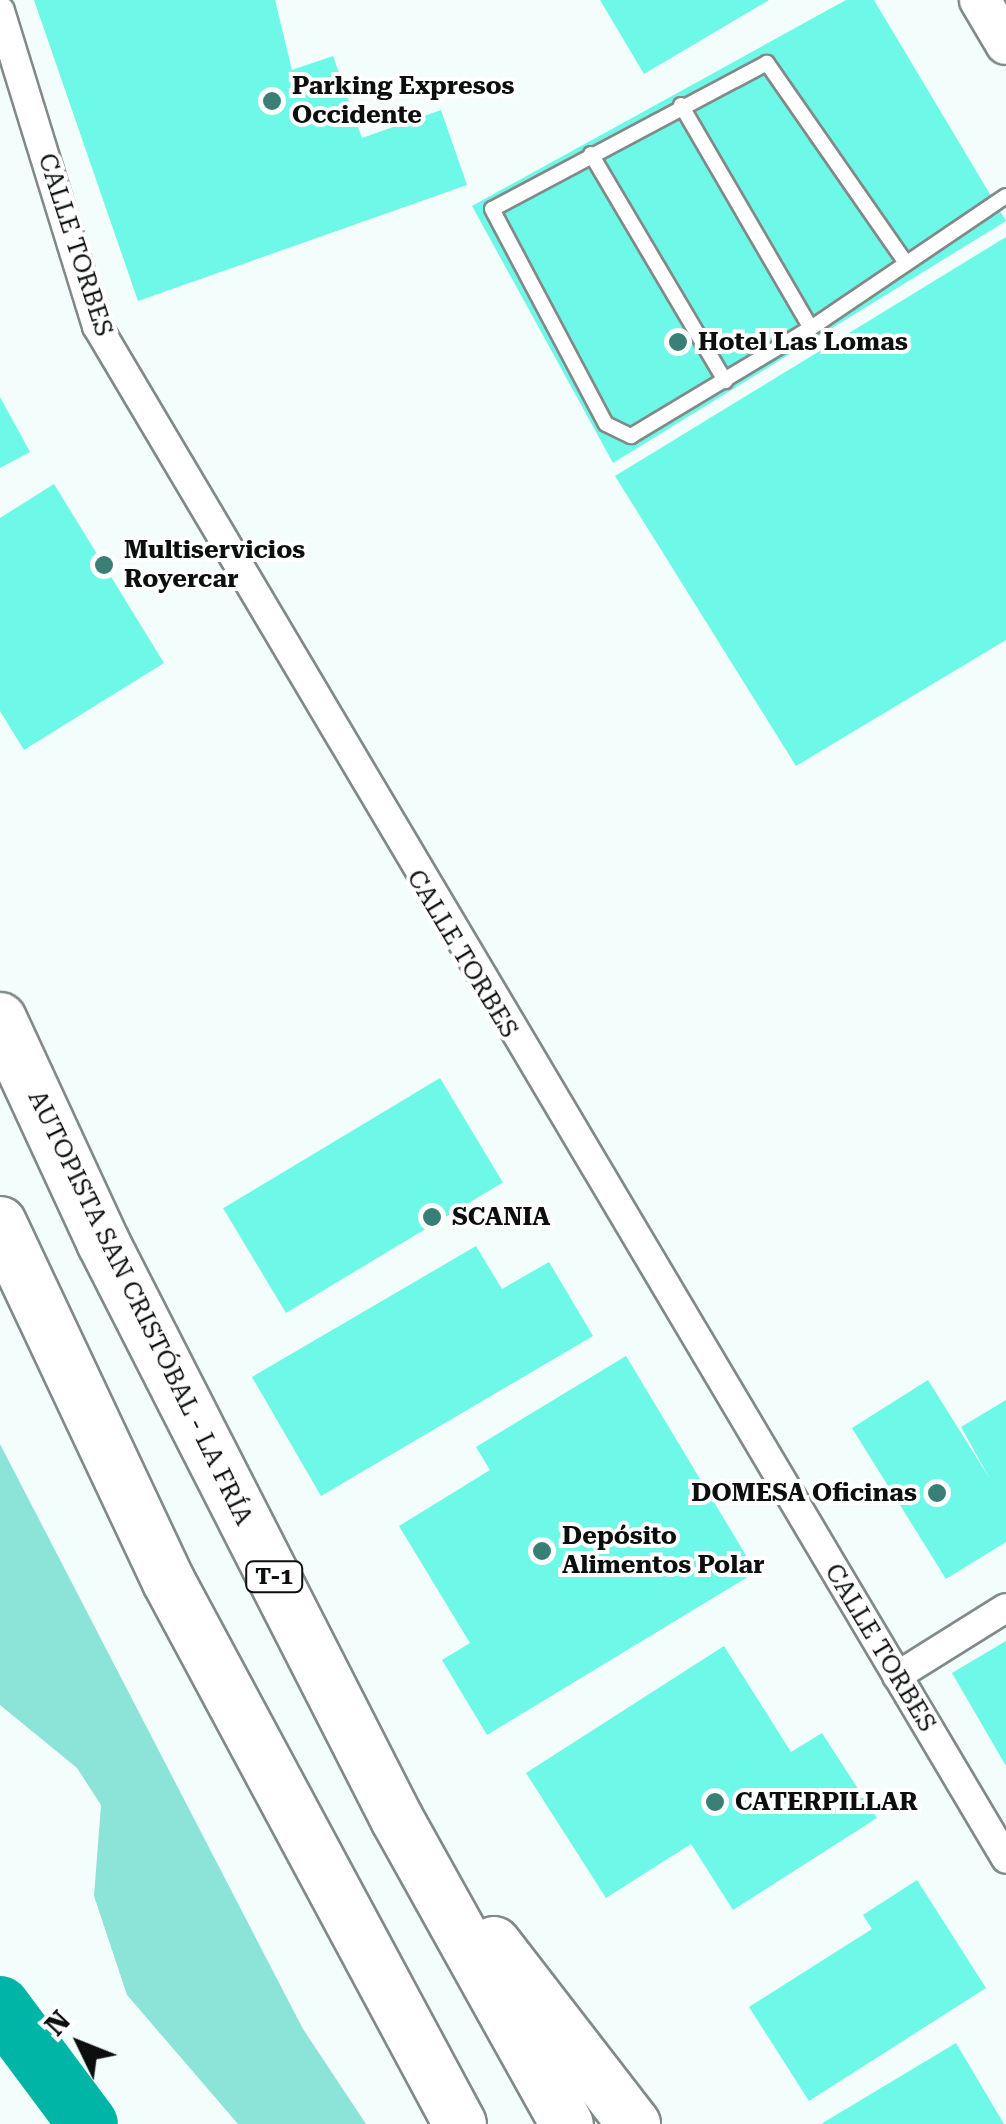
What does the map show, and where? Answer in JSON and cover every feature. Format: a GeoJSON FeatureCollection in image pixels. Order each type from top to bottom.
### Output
{"type":"FeatureCollection","features":[{"type":"Feature","properties":{"kind":"highway","name":"AUTOPISTA SAN CRISTÓBAL - LA FRÍA"},"geometry":{"type":"LineString","coordinates":[[0,1019],[102,1242],[398,1819],[567,2124]]}},
{"type":"Feature","properties":{"kind":"highway"},"geometry":{"type":"LineString","coordinates":[[0,1223],[169,1582],[460,2124]]}},
{"type":"Feature","properties":{"kind":"highway"},"geometry":{"type":"LineString","coordinates":[[398,1819],[634,2124]]}},
{"type":"Feature","properties":{"kind":"main road"},"geometry":{"type":"LineString","coordinates":[[980,0],[1006,44]]}},
{"type":"Feature","properties":{"kind":"street","name":"CALLE TORBES"},"geometry":{"type":"LineString","coordinates":[[0,11],[96,326],[1006,1859]]}},
{"type":"Feature","properties":{"kind":"street"},"geometry":{"type":"LineString","coordinates":[[897,1676],[1006,1608]]}},
{"type":"Feature","properties":{"kind":"lane"},"geometry":{"type":"LineString","coordinates":[[906,264],[775,68],[757,62],[492,209],[606,424],[631,436],[811,328],[906,264],[1006,196]]}},
{"type":"Feature","properties":{"kind":"lane"},"geometry":{"type":"LineString","coordinates":[[681,105],[811,328]]}},
{"type":"Feature","properties":{"kind":"lane"},"geometry":{"type":"LineString","coordinates":[[591,154],[725,381]]}},
{"type":"Feature","properties":{"kind":"shaded area"},"geometry":{"type":"Polygon","coordinates":[[[0,1444],[303,2029],[366,2124],[238,2124],[127,1995],[94,1896],[101,1805],[77,1768],[0,1705],[0,1444]]]}},
{"type":"Feature","properties":{"kind":"building"},"geometry":{"type":"Polygon","coordinates":[[[34,0],[275,0],[292,70],[333,56],[362,138],[441,110],[467,185],[138,301],[34,0]]]}},
{"type":"Feature","properties":{"kind":"building"},"geometry":{"type":"Polygon","coordinates":[[[600,0],[769,0],[644,74],[600,0]]]}},
{"type":"Feature","properties":{"kind":"building","name":"Hotel Las Lomas"},"geometry":{"type":"Polygon","coordinates":[[[846,0],[874,0],[1006,221],[613,463],[472,206],[846,0]]]}},
{"type":"Feature","properties":{"kind":"building"},"geometry":{"type":"Polygon","coordinates":[[[1006,237],[1006,640],[796,766],[615,476],[1006,237]]]}},
{"type":"Feature","properties":{"kind":"building"},"geometry":{"type":"Polygon","coordinates":[[[0,397],[30,452],[0,468],[0,397]]]}},
{"type":"Feature","properties":{"kind":"building"},"geometry":{"type":"Polygon","coordinates":[[[54,484],[164,663],[24,750],[0,711],[0,518],[54,484]]]}},
{"type":"Feature","properties":{"kind":"building"},"geometry":{"type":"Polygon","coordinates":[[[440,1078],[503,1183],[286,1313],[223,1208],[440,1078]]]}},
{"type":"Feature","properties":{"kind":"building"},"geometry":{"type":"Polygon","coordinates":[[[476,1246],[502,1289],[549,1262],[593,1336],[321,1496],[252,1377],[476,1246]]]}},
{"type":"Feature","properties":{"kind":"building"},"geometry":{"type":"Polygon","coordinates":[[[626,1356],[756,1572],[487,1735],[442,1660],[470,1643],[399,1526],[490,1470],[476,1447],[626,1356]]]}},
{"type":"Feature","properties":{"kind":"building"},"geometry":{"type":"Polygon","coordinates":[[[928,1380],[990,1479],[961,1427],[1006,1400],[1006,1542],[946,1579],[852,1428],[928,1380]]]}},
{"type":"Feature","properties":{"kind":"building"},"geometry":{"type":"Polygon","coordinates":[[[1006,1641],[1006,1766],[952,1673],[1006,1641]]]}},
{"type":"Feature","properties":{"kind":"building"},"geometry":{"type":"Polygon","coordinates":[[[724,1646],[791,1752],[822,1733],[877,1818],[733,1910],[691,1844],[606,1898],[526,1773],[724,1646]]]}},
{"type":"Feature","properties":{"kind":"building"},"geometry":{"type":"Polygon","coordinates":[[[917,1880],[986,1988],[809,2101],[749,2007],[872,1929],[863,1915],[917,1880]]]}},
{"type":"Feature","properties":{"kind":"building"},"geometry":{"type":"Polygon","coordinates":[[[956,2043],[1004,2124],[821,2124],[956,2043]]]}},
{"type":"Feature","properties":{"kind":"waterway"},"geometry":{"type":"LineString","coordinates":[[0,2006],[88,2124]]}},
{"type":"Feature","properties":{"kind":"place","name":"Parking Expresos Occidente"},"geometry":{"type":"Point","coordinates":[272,101]}},
{"type":"Feature","properties":{"kind":"place","name":"Hotel Las Lomas"},"geometry":{"type":"Point","coordinates":[678,342]}},
{"type":"Feature","properties":{"kind":"place","name":"Multiservicios Royercar"},"geometry":{"type":"Point","coordinates":[104,565]}},
{"type":"Feature","properties":{"kind":"place","name":"SCANIA"},"geometry":{"type":"Point","coordinates":[432,1217]}},
{"type":"Feature","properties":{"kind":"place","name":"DOMESA Oficinas"},"geometry":{"type":"Point","coordinates":[937,1493]}},
{"type":"Feature","properties":{"kind":"place","name":"Depósito Alimentos Polar"},"geometry":{"type":"Point","coordinates":[542,1551]}},
{"type":"Feature","properties":{"kind":"place","name":"CATERPILLAR"},"geometry":{"type":"Point","coordinates":[715,1802]}}]}
